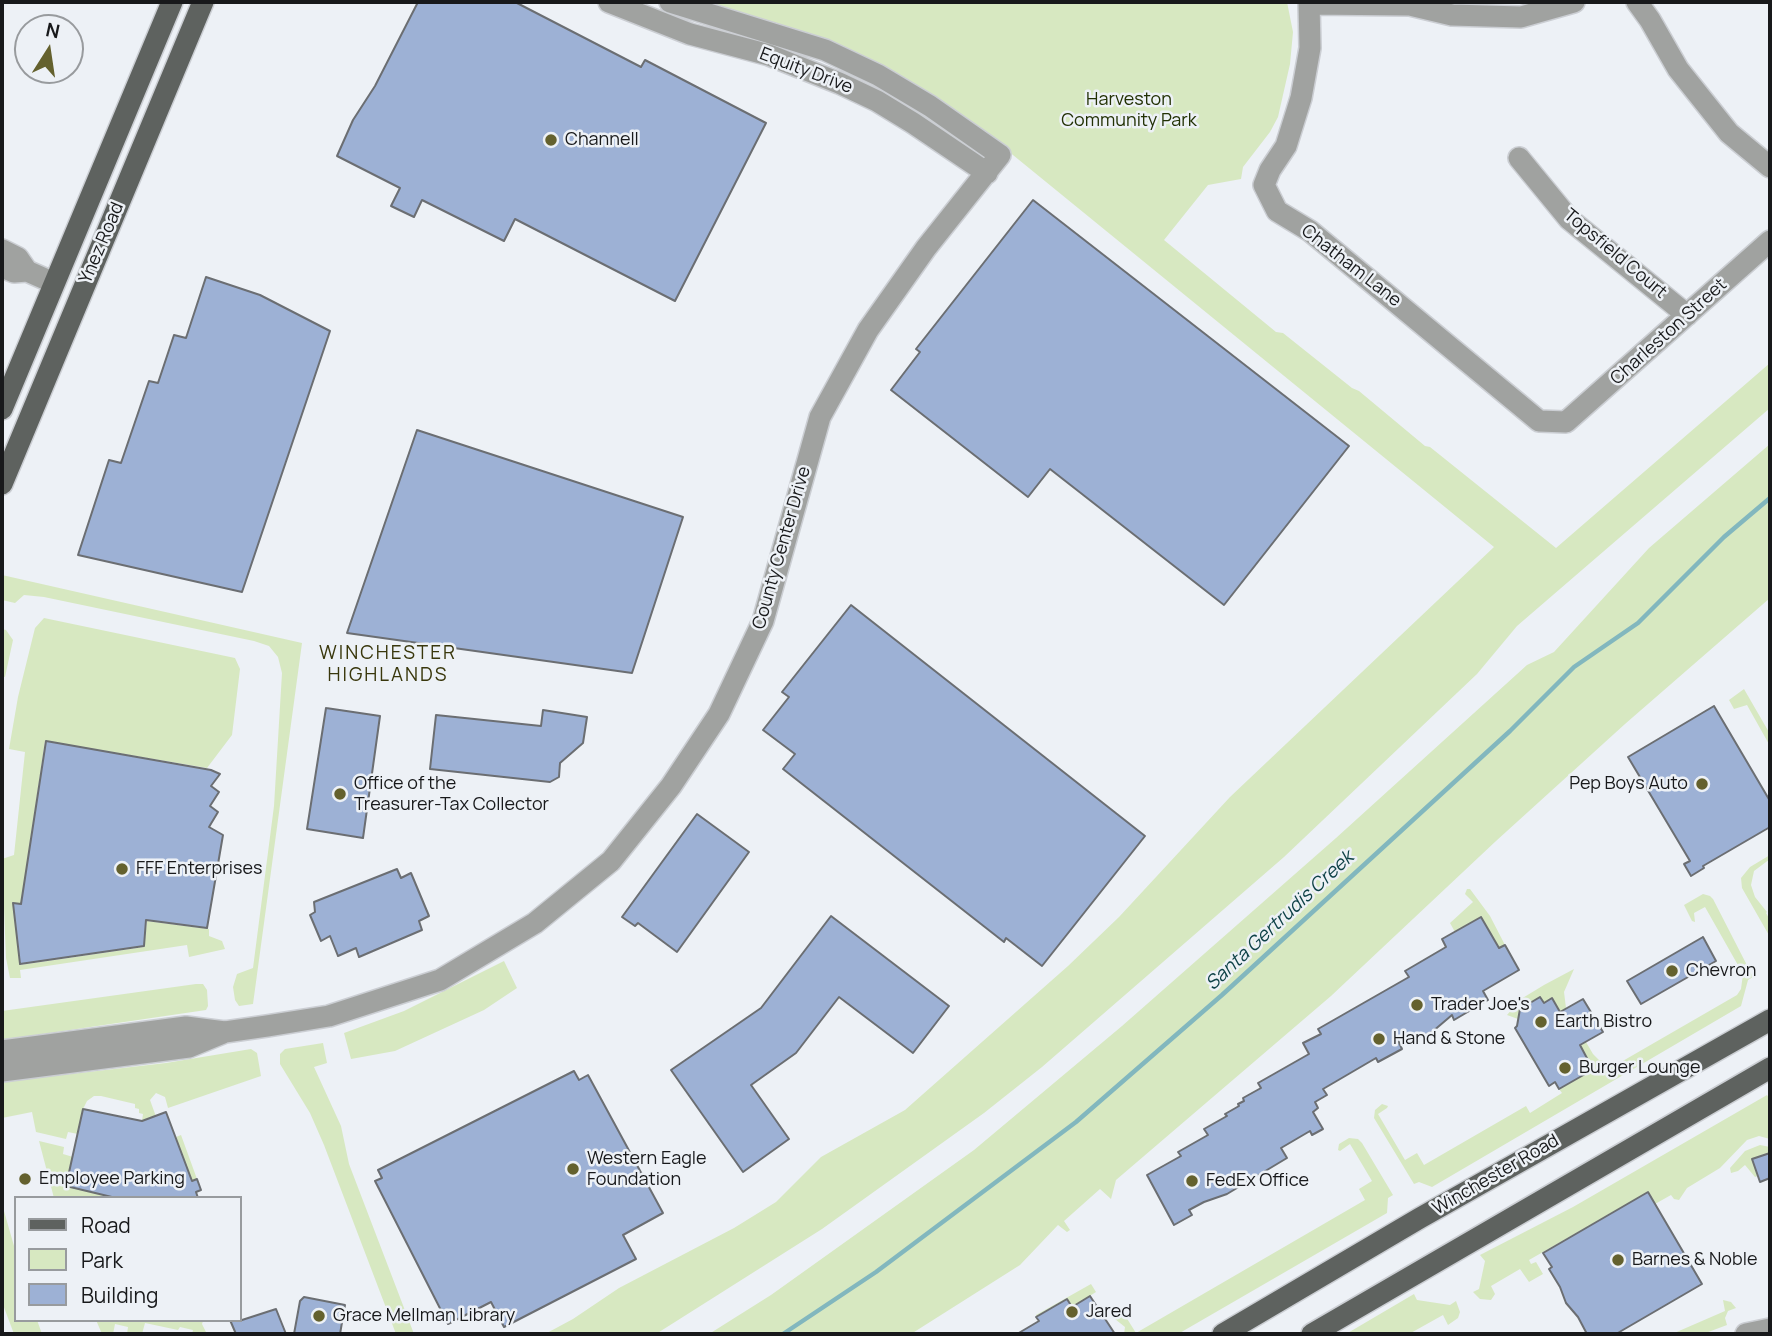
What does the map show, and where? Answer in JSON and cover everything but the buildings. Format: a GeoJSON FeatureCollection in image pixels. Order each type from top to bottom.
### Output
{"type":"FeatureCollection","features":[{"type":"Feature","properties":{"kind":"main road","name":"Ynez Road"},"geometry":{"type":"LineString","coordinates":[[2,409],[173,2]]}},
{"type":"Feature","properties":{"kind":"main road","name":"Ynez Road"},"geometry":{"type":"LineString","coordinates":[[2,484],[203,2]]}},
{"type":"Feature","properties":{"kind":"main road"},"geometry":{"type":"LineString","coordinates":[[46,377],[41,360],[66,298],[54,283]]}},
{"type":"Feature","properties":{"kind":"main road","name":"Winchester Road"},"geometry":{"type":"LineString","coordinates":[[1223,1334],[1420,1218],[1770,1020]]}},
{"type":"Feature","properties":{"kind":"main road"},"geometry":{"type":"LineString","coordinates":[[1312,1334],[1770,1068]]}},
{"type":"Feature","properties":{"kind":"street","name":"Equity Drive"},"geometry":{"type":"LineString","coordinates":[[609,2],[690,34],[769,55],[839,83],[914,123],[987,173]]}},
{"type":"Feature","properties":{"kind":"street","name":"Equity Drive"},"geometry":{"type":"LineString","coordinates":[[670,2],[825,50],[878,75],[939,112],[1000,155]]}},
{"type":"Feature","properties":{"kind":"street"},"geometry":{"type":"LineString","coordinates":[[1309,3],[1410,5],[1452,15],[1521,17],[1574,2]]}},
{"type":"Feature","properties":{"kind":"street"},"geometry":{"type":"LineString","coordinates":[[1637,2],[1678,69],[1729,134],[1770,167]]}},
{"type":"Feature","properties":{"kind":"street","name":"Chatham Lane"},"geometry":{"type":"LineString","coordinates":[[1309,3],[1310,48],[1301,98],[1286,146],[1270,170],[1264,185],[1277,211],[1310,231],[1539,421],[1566,422]]}},
{"type":"Feature","properties":{"kind":"street","name":"County Center Drive"},"geometry":{"type":"LineString","coordinates":[[2,1072],[189,1047],[225,1032],[329,1016],[440,980],[535,923],[611,862],[671,786],[719,714],[758,633],[820,417],[868,330],[926,248],[1000,155]]}},
{"type":"Feature","properties":{"kind":"street","name":"Topsfield Court"},"geometry":{"type":"LineString","coordinates":[[1519,158],[1569,219],[1687,315]]}},
{"type":"Feature","properties":{"kind":"street","name":"Charleston Street"},"geometry":{"type":"LineString","coordinates":[[1566,422],[1770,241]]}},
{"type":"Feature","properties":{"kind":"street"},"geometry":{"type":"LineString","coordinates":[[2,250],[18,258],[27,271]]}},
{"type":"Feature","properties":{"kind":"street"},"geometry":{"type":"LineString","coordinates":[[2,267],[14,272],[27,271],[54,283]]}},
{"type":"Feature","properties":{"kind":"street","name":"County Center Drive"},"geometry":{"type":"LineString","coordinates":[[2,1051],[186,1027],[225,1032]]}},
{"type":"Feature","properties":{"kind":"street"},"geometry":{"type":"LineString","coordinates":[[1746,1334],[1770,1329]]}},
{"type":"Feature","properties":{"kind":"green space","name":"Harveston Community Park"},"geometry":{"type":"Polygon","coordinates":[[[690,2],[1287,2],[1293,32],[1290,64],[1278,117],[1243,167],[1241,179],[1208,185],[1164,240],[1276,332],[1283,333],[1359,391],[1556,548],[1770,363],[1770,408],[1517,626],[1477,674],[1284,857],[1042,1067],[984,1113],[822,1229],[656,1334],[545,1334],[619,1288],[734,1228],[776,1202],[821,1157],[905,1110],[1068,966],[1119,917],[1230,797],[1494,547],[997,142],[902,79],[690,2]]]}},
{"type":"Feature","properties":{"kind":"green space"},"geometry":{"type":"Polygon","coordinates":[[[1770,444],[1770,598],[1625,724],[1331,996],[1116,1180],[1111,1199],[1100,1189],[1064,1221],[1070,1230],[1067,1232],[1058,1225],[1020,1265],[911,1334],[709,1334],[771,1295],[974,1150],[1122,1026],[1527,665],[1554,652],[1649,548],[1770,444]]]}},
{"type":"Feature","properties":{"kind":"green space"},"geometry":{"type":"Polygon","coordinates":[[[2,575],[302,643],[253,1004],[239,1006],[233,987],[237,974],[253,968],[274,806],[282,673],[278,657],[269,646],[254,641],[44,597],[24,595],[15,603],[2,600],[2,575]]]}},
{"type":"Feature","properties":{"kind":"green space"},"geometry":{"type":"Polygon","coordinates":[[[44,618],[235,658],[240,669],[232,735],[207,768],[45,741],[21,904],[13,903],[20,965],[144,947],[147,921],[209,929],[209,936],[222,941],[225,949],[189,957],[187,945],[20,970],[21,978],[10,978],[6,958],[2,859],[14,855],[25,752],[9,749],[18,697],[35,628],[44,618]]]}},
{"type":"Feature","properties":{"kind":"green space"},"geometry":{"type":"Polygon","coordinates":[[[2,629],[6,630],[13,640],[5,677],[2,676],[2,629]]]}},
{"type":"Feature","properties":{"kind":"green space"},"geometry":{"type":"Polygon","coordinates":[[[1744,689],[1770,734],[1770,746],[1747,705],[1734,709],[1729,700],[1744,689]]]}},
{"type":"Feature","properties":{"kind":"green space"},"geometry":{"type":"Polygon","coordinates":[[[1770,855],[1770,859],[1754,871],[1751,885],[1755,897],[1770,920],[1770,937],[1742,888],[1741,878],[1750,867],[1770,855]]]}},
{"type":"Feature","properties":{"kind":"green space"},"geometry":{"type":"Polygon","coordinates":[[[1467,889],[1470,889],[1490,916],[1505,945],[1499,948],[1455,932],[1450,923],[1473,902],[1465,894],[1467,889]]]}},
{"type":"Feature","properties":{"kind":"green space"},"geometry":{"type":"Polygon","coordinates":[[[1703,894],[1713,899],[1753,977],[1748,980],[1741,1006],[1432,1187],[1419,1182],[1414,1184],[1374,1118],[1375,1110],[1382,1104],[1388,1106],[1378,1114],[1405,1160],[1417,1153],[1424,1165],[1526,1106],[1530,1113],[1562,1093],[1559,1089],[1587,1073],[1589,1062],[1552,998],[1544,1003],[1540,997],[1520,1009],[1518,1019],[1507,1015],[1521,999],[1544,985],[1574,969],[1564,992],[1566,1008],[1593,1054],[1599,1060],[1614,1063],[1621,1062],[1737,995],[1741,989],[1743,974],[1705,907],[1694,913],[1695,922],[1684,905],[1703,894]]]}},
{"type":"Feature","properties":{"kind":"green space"},"geometry":{"type":"Polygon","coordinates":[[[504,961],[517,988],[484,1010],[395,1051],[351,1059],[344,1033],[404,1011],[504,961]]]}},
{"type":"Feature","properties":{"kind":"green space"},"geometry":{"type":"Polygon","coordinates":[[[203,984],[207,990],[206,1010],[2,1040],[2,1011],[203,984]]]}},
{"type":"Feature","properties":{"kind":"green space"},"geometry":{"type":"Polygon","coordinates":[[[323,1043],[327,1063],[314,1067],[341,1126],[349,1164],[414,1334],[396,1334],[324,1145],[310,1113],[280,1064],[280,1054],[285,1049],[323,1043]]]}},
{"type":"Feature","properties":{"kind":"green space"},"geometry":{"type":"Polygon","coordinates":[[[251,1049],[257,1053],[261,1076],[168,1108],[165,1097],[156,1093],[150,1100],[159,1125],[142,1121],[143,1114],[135,1108],[135,1104],[101,1096],[94,1096],[87,1101],[78,1134],[68,1132],[66,1139],[36,1132],[32,1112],[2,1118],[2,1082],[166,1063],[251,1049]]]}},
{"type":"Feature","properties":{"kind":"green space"},"geometry":{"type":"Polygon","coordinates":[[[1767,1095],[1770,1100],[1770,1139],[1759,1136],[1747,1140],[1720,1168],[1687,1188],[1679,1200],[1671,1195],[1655,1204],[1648,1192],[1529,1260],[1531,1264],[1536,1262],[1543,1274],[1529,1282],[1520,1269],[1491,1286],[1495,1294],[1491,1300],[1480,1299],[1473,1292],[1479,1289],[1485,1261],[1480,1255],[1573,1207],[1767,1095]]]}},
{"type":"Feature","properties":{"kind":"green space"},"geometry":{"type":"Polygon","coordinates":[[[181,1135],[197,1179],[192,1181],[176,1137],[181,1135]]]}},
{"type":"Feature","properties":{"kind":"green space"},"geometry":{"type":"Polygon","coordinates":[[[1349,1138],[1358,1139],[1362,1143],[1393,1195],[1388,1198],[1387,1213],[1178,1334],[1124,1334],[1125,1327],[1110,1315],[1121,1309],[1136,1333],[1365,1200],[1359,1189],[1372,1181],[1350,1144],[1338,1150],[1339,1144],[1349,1138]]]}},
{"type":"Feature","properties":{"kind":"green space"},"geometry":{"type":"Polygon","coordinates":[[[39,1141],[64,1147],[63,1154],[73,1157],[67,1186],[108,1196],[53,1196],[39,1141]]]}},
{"type":"Feature","properties":{"kind":"green space"},"geometry":{"type":"Polygon","coordinates":[[[1760,1145],[1770,1147],[1770,1153],[1752,1160],[1758,1176],[1755,1177],[1745,1165],[1731,1173],[1730,1168],[1745,1151],[1760,1145]]]}},
{"type":"Feature","properties":{"kind":"green space"},"geometry":{"type":"Polygon","coordinates":[[[2,1204],[14,1246],[14,1322],[38,1322],[42,1334],[14,1334],[2,1302],[2,1204]]]}},
{"type":"Feature","properties":{"kind":"green space"},"geometry":{"type":"Polygon","coordinates":[[[1091,1284],[1096,1292],[1072,1307],[1067,1299],[1036,1317],[1036,1315],[1091,1284]]]}},
{"type":"Feature","properties":{"kind":"green space"},"geometry":{"type":"Polygon","coordinates":[[[1414,1294],[1417,1300],[1450,1305],[1456,1301],[1460,1312],[1458,1318],[1448,1325],[1443,1315],[1409,1334],[1346,1334],[1414,1294]]]}},
{"type":"Feature","properties":{"kind":"green space"},"geometry":{"type":"Polygon","coordinates":[[[1723,1300],[1731,1302],[1736,1308],[1728,1311],[1725,1318],[1727,1325],[1703,1334],[1672,1334],[1725,1311],[1723,1300]]]}},
{"type":"Feature","properties":{"kind":"green space"},"geometry":{"type":"Polygon","coordinates":[[[97,1322],[203,1322],[207,1334],[192,1334],[193,1330],[180,1327],[178,1330],[145,1323],[142,1334],[127,1334],[128,1327],[115,1324],[113,1334],[102,1334],[97,1322]]]}},
{"type":"Feature","properties":{"kind":"waterway","name":"Santa Gertrudis Creek"},"geometry":{"type":"LineString","coordinates":[[783,1334],[876,1272],[1076,1122],[1222,995],[1510,731],[1574,667],[1638,623],[1724,537],[1770,498]]}},
{"type":"Feature","properties":{"kind":"place","name":"Channell"},"geometry":{"type":"Point","coordinates":[551,140]}},
{"type":"Feature","properties":{"kind":"place","name":"Pep Boys Auto"},"geometry":{"type":"Point","coordinates":[1702,784]}},
{"type":"Feature","properties":{"kind":"place","name":"Office of the Treasurer-Tax Collector"},"geometry":{"type":"Point","coordinates":[340,794]}},
{"type":"Feature","properties":{"kind":"place","name":"FFF Enterprises"},"geometry":{"type":"Point","coordinates":[122,869]}},
{"type":"Feature","properties":{"kind":"place","name":"Chevron"},"geometry":{"type":"Point","coordinates":[1672,971]}},
{"type":"Feature","properties":{"kind":"place","name":"Trader Joe's"},"geometry":{"type":"Point","coordinates":[1417,1005]}},
{"type":"Feature","properties":{"kind":"place","name":"Earth Bistro"},"geometry":{"type":"Point","coordinates":[1541,1022]}},
{"type":"Feature","properties":{"kind":"place","name":"Hand & Stone"},"geometry":{"type":"Point","coordinates":[1379,1039]}},
{"type":"Feature","properties":{"kind":"place","name":"Burger Lounge"},"geometry":{"type":"Point","coordinates":[1565,1068]}},
{"type":"Feature","properties":{"kind":"place","name":"Western Eagle Foundation"},"geometry":{"type":"Point","coordinates":[573,1169]}},
{"type":"Feature","properties":{"kind":"place","name":"Employee Parking"},"geometry":{"type":"Point","coordinates":[25,1179]}},
{"type":"Feature","properties":{"kind":"place","name":"FedEx Office"},"geometry":{"type":"Point","coordinates":[1192,1181]}},
{"type":"Feature","properties":{"kind":"place","name":"Barnes & Noble"},"geometry":{"type":"Point","coordinates":[1618,1260]}},
{"type":"Feature","properties":{"kind":"place","name":"Jared"},"geometry":{"type":"Point","coordinates":[1072,1312]}},
{"type":"Feature","properties":{"kind":"place","name":"Grace Mellman Library"},"geometry":{"type":"Point","coordinates":[319,1316]}},
{"type":"Feature","properties":{"kind":"district","name":"WINCHESTER HIGHLANDS"},"geometry":{"type":"Point","coordinates":[388,665]}}]}
